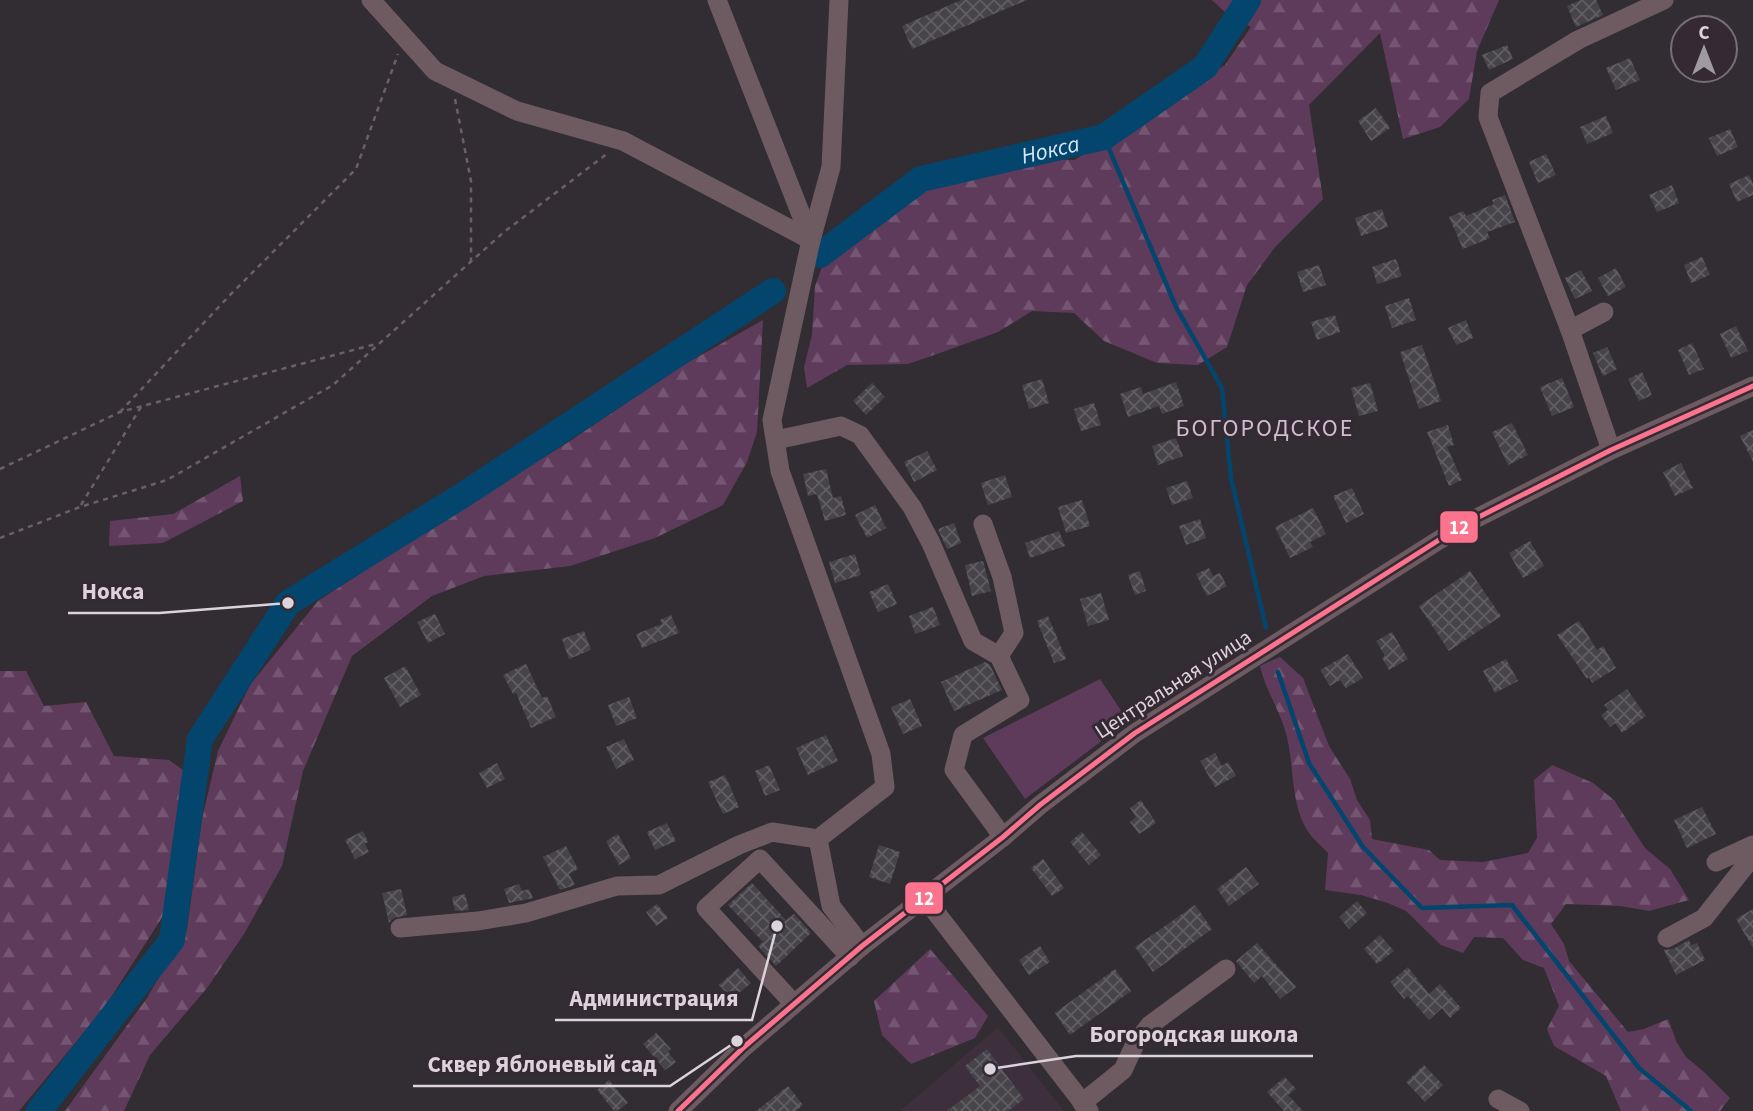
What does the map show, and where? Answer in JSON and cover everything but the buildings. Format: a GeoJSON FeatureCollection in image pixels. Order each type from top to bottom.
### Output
{"type":"FeatureCollection","features":[{"type":"Feature","properties":{"kind":"street"},"geometry":{"type":"LineString","coordinates":[[371,0],[435,71],[517,111],[623,141],[811,240]]}},
{"type":"Feature","properties":{"kind":"street"},"geometry":{"type":"LineString","coordinates":[[717,0],[811,240]]}},
{"type":"Feature","properties":{"kind":"street"},"geometry":{"type":"LineString","coordinates":[[400,928],[490,919],[526,913],[618,886],[659,885],[739,845],[772,832],[818,839],[885,787],[881,754],[780,471],[772,419],[811,240],[831,167],[839,0]]}},
{"type":"Feature","properties":{"kind":"street"},"geometry":{"type":"LineString","coordinates":[[1611,450],[1570,330],[1488,117],[1490,93],[1578,40],[1664,0]]}},
{"type":"Feature","properties":{"kind":"street"},"geometry":{"type":"LineString","coordinates":[[1570,330],[1604,312]]}},
{"type":"Feature","properties":{"kind":"street","name":"Центральная улица"},"geometry":{"type":"LineString","coordinates":[[678,1111],[744,1048],[856,952],[1135,733],[1461,526],[1611,450],[1753,386]]}},
{"type":"Feature","properties":{"kind":"street"},"geometry":{"type":"LineString","coordinates":[[776,440],[841,426],[860,435],[912,508],[931,543],[973,641],[999,656],[1020,700],[963,735],[954,770],[1003,837]]}},
{"type":"Feature","properties":{"kind":"street"},"geometry":{"type":"LineString","coordinates":[[984,524],[1002,577],[1014,633],[999,656]]}},
{"type":"Feature","properties":{"kind":"street"},"geometry":{"type":"LineString","coordinates":[[818,839],[831,906],[856,952]]}},
{"type":"Feature","properties":{"kind":"street"},"geometry":{"type":"LineString","coordinates":[[1716,862],[1753,845]]}},
{"type":"Feature","properties":{"kind":"street"},"geometry":{"type":"LineString","coordinates":[[1667,938],[1704,918],[1753,856]]}},
{"type":"Feature","properties":{"kind":"street"},"geometry":{"type":"LineString","coordinates":[[794,1004],[706,908],[760,859],[856,952]]}},
{"type":"Feature","properties":{"kind":"street"},"geometry":{"type":"LineString","coordinates":[[924,897],[1086,1107],[1123,1070],[1135,1044],[1150,1024],[1226,969]]}},
{"type":"Feature","properties":{"kind":"street"},"geometry":{"type":"LineString","coordinates":[[1498,1099],[1520,1111]]}},
{"type":"Feature","properties":{"kind":"path"},"geometry":{"type":"LineString","coordinates":[[120,412],[230,295],[356,169],[404,37]]}},
{"type":"Feature","properties":{"kind":"path"},"geometry":{"type":"LineString","coordinates":[[451,79],[471,181],[471,261]]}},
{"type":"Feature","properties":{"kind":"path"},"geometry":{"type":"LineString","coordinates":[[0,538],[80,507],[167,480],[333,385],[504,232],[623,141]]}},
{"type":"Feature","properties":{"kind":"path"},"geometry":{"type":"LineString","coordinates":[[0,469],[120,412],[379,344]]}},
{"type":"Feature","properties":{"kind":"path"},"geometry":{"type":"LineString","coordinates":[[80,507],[141,407]]}},
{"type":"Feature","properties":{"kind":"shaded area"},"geometry":{"type":"Polygon","coordinates":[[[998,1027],[1064,1111],[900,1111],[998,1027]]]}},
{"type":"Feature","properties":{"kind":"green space"},"geometry":{"type":"Polygon","coordinates":[[[1212,0],[1499,0],[1477,51],[1469,99],[1440,127],[1403,139],[1380,33],[1309,105],[1323,199],[1276,246],[1247,285],[1227,347],[1198,365],[1157,363],[1104,341],[1074,313],[1032,311],[998,332],[908,364],[847,365],[807,388],[804,367],[812,335],[815,286],[822,267],[921,192],[970,176],[1047,159],[1074,160],[1118,135],[1225,65],[1251,27],[1228,15],[1212,0]]]}},
{"type":"Feature","properties":{"kind":"green space"},"geometry":{"type":"Polygon","coordinates":[[[763,320],[757,432],[747,462],[723,505],[655,538],[570,566],[484,576],[432,596],[352,656],[303,771],[282,866],[244,934],[207,988],[150,1055],[124,1111],[65,1111],[147,998],[187,929],[202,819],[218,751],[250,685],[318,601],[564,445],[680,367],[763,320]]]}},
{"type":"Feature","properties":{"kind":"green space"},"geometry":{"type":"Polygon","coordinates":[[[240,476],[243,501],[163,543],[109,546],[110,521],[173,514],[240,476]]]}},
{"type":"Feature","properties":{"kind":"green space"},"geometry":{"type":"Polygon","coordinates":[[[1280,657],[1303,678],[1329,746],[1350,779],[1357,800],[1370,820],[1372,839],[1429,850],[1440,860],[1483,862],[1528,853],[1537,838],[1534,780],[1552,765],[1593,783],[1614,800],[1645,848],[1670,869],[1689,900],[1649,911],[1621,906],[1566,904],[1551,924],[1564,944],[1569,961],[1628,1032],[1668,1019],[1677,1043],[1686,1057],[1730,1098],[1720,1111],[1621,1111],[1606,1076],[1554,1046],[1547,1029],[1559,1006],[1544,968],[1523,960],[1503,938],[1474,937],[1463,953],[1441,945],[1406,911],[1361,895],[1325,890],[1328,853],[1311,836],[1302,821],[1295,795],[1288,740],[1260,666],[1280,657]]]}},
{"type":"Feature","properties":{"kind":"green space"},"geometry":{"type":"Polygon","coordinates":[[[0,671],[26,671],[44,706],[86,702],[114,756],[169,760],[183,770],[183,864],[163,916],[104,1008],[19,1111],[0,1111],[0,671]]]}},
{"type":"Feature","properties":{"kind":"green space"},"geometry":{"type":"Polygon","coordinates":[[[1100,679],[1128,721],[1025,799],[983,738],[1100,679]]]}},
{"type":"Feature","properties":{"kind":"green space"},"geometry":{"type":"Polygon","coordinates":[[[930,949],[988,1016],[975,1038],[911,1064],[882,1035],[874,1001],[930,949]]]}},
{"type":"Feature","properties":{"kind":"waterway","name":"Нокса"},"geometry":{"type":"LineString","coordinates":[[820,255],[921,179],[1104,137],[1205,67],[1248,0]]}},
{"type":"Feature","properties":{"kind":"waterway"},"geometry":{"type":"LineString","coordinates":[[1104,137],[1176,307],[1222,388],[1231,478],[1266,628]]}},
{"type":"Feature","properties":{"kind":"waterway","name":"Нокса"},"geometry":{"type":"LineString","coordinates":[[39,1111],[172,940],[200,739],[288,603],[460,497],[773,291]]}},
{"type":"Feature","properties":{"kind":"waterway"},"geometry":{"type":"LineString","coordinates":[[1278,672],[1309,763],[1363,847],[1422,908],[1512,905],[1639,1068],[1691,1111]]}},
{"type":"Feature","properties":{"kind":"transit line","name":"12"},"geometry":{"type":"LineString","coordinates":[[678,1111],[744,1047],[862,946],[1135,733],[1461,526],[1611,450],[1753,386]]}},
{"type":"Feature","properties":{"kind":"place","name":"Нокса"},"geometry":{"type":"Point","coordinates":[288,603]}},
{"type":"Feature","properties":{"kind":"place","name":"Администрация"},"geometry":{"type":"Point","coordinates":[777,926]}},
{"type":"Feature","properties":{"kind":"place","name":"Сквер Яблоневый сад"},"geometry":{"type":"Point","coordinates":[737,1041]}},
{"type":"Feature","properties":{"kind":"place","name":"Богородская школа"},"geometry":{"type":"Point","coordinates":[990,1069]}},
{"type":"Feature","properties":{"kind":"district","name":"БОГОРОДСКОЕ"},"geometry":{"type":"Point","coordinates":[1265,428]}}]}
